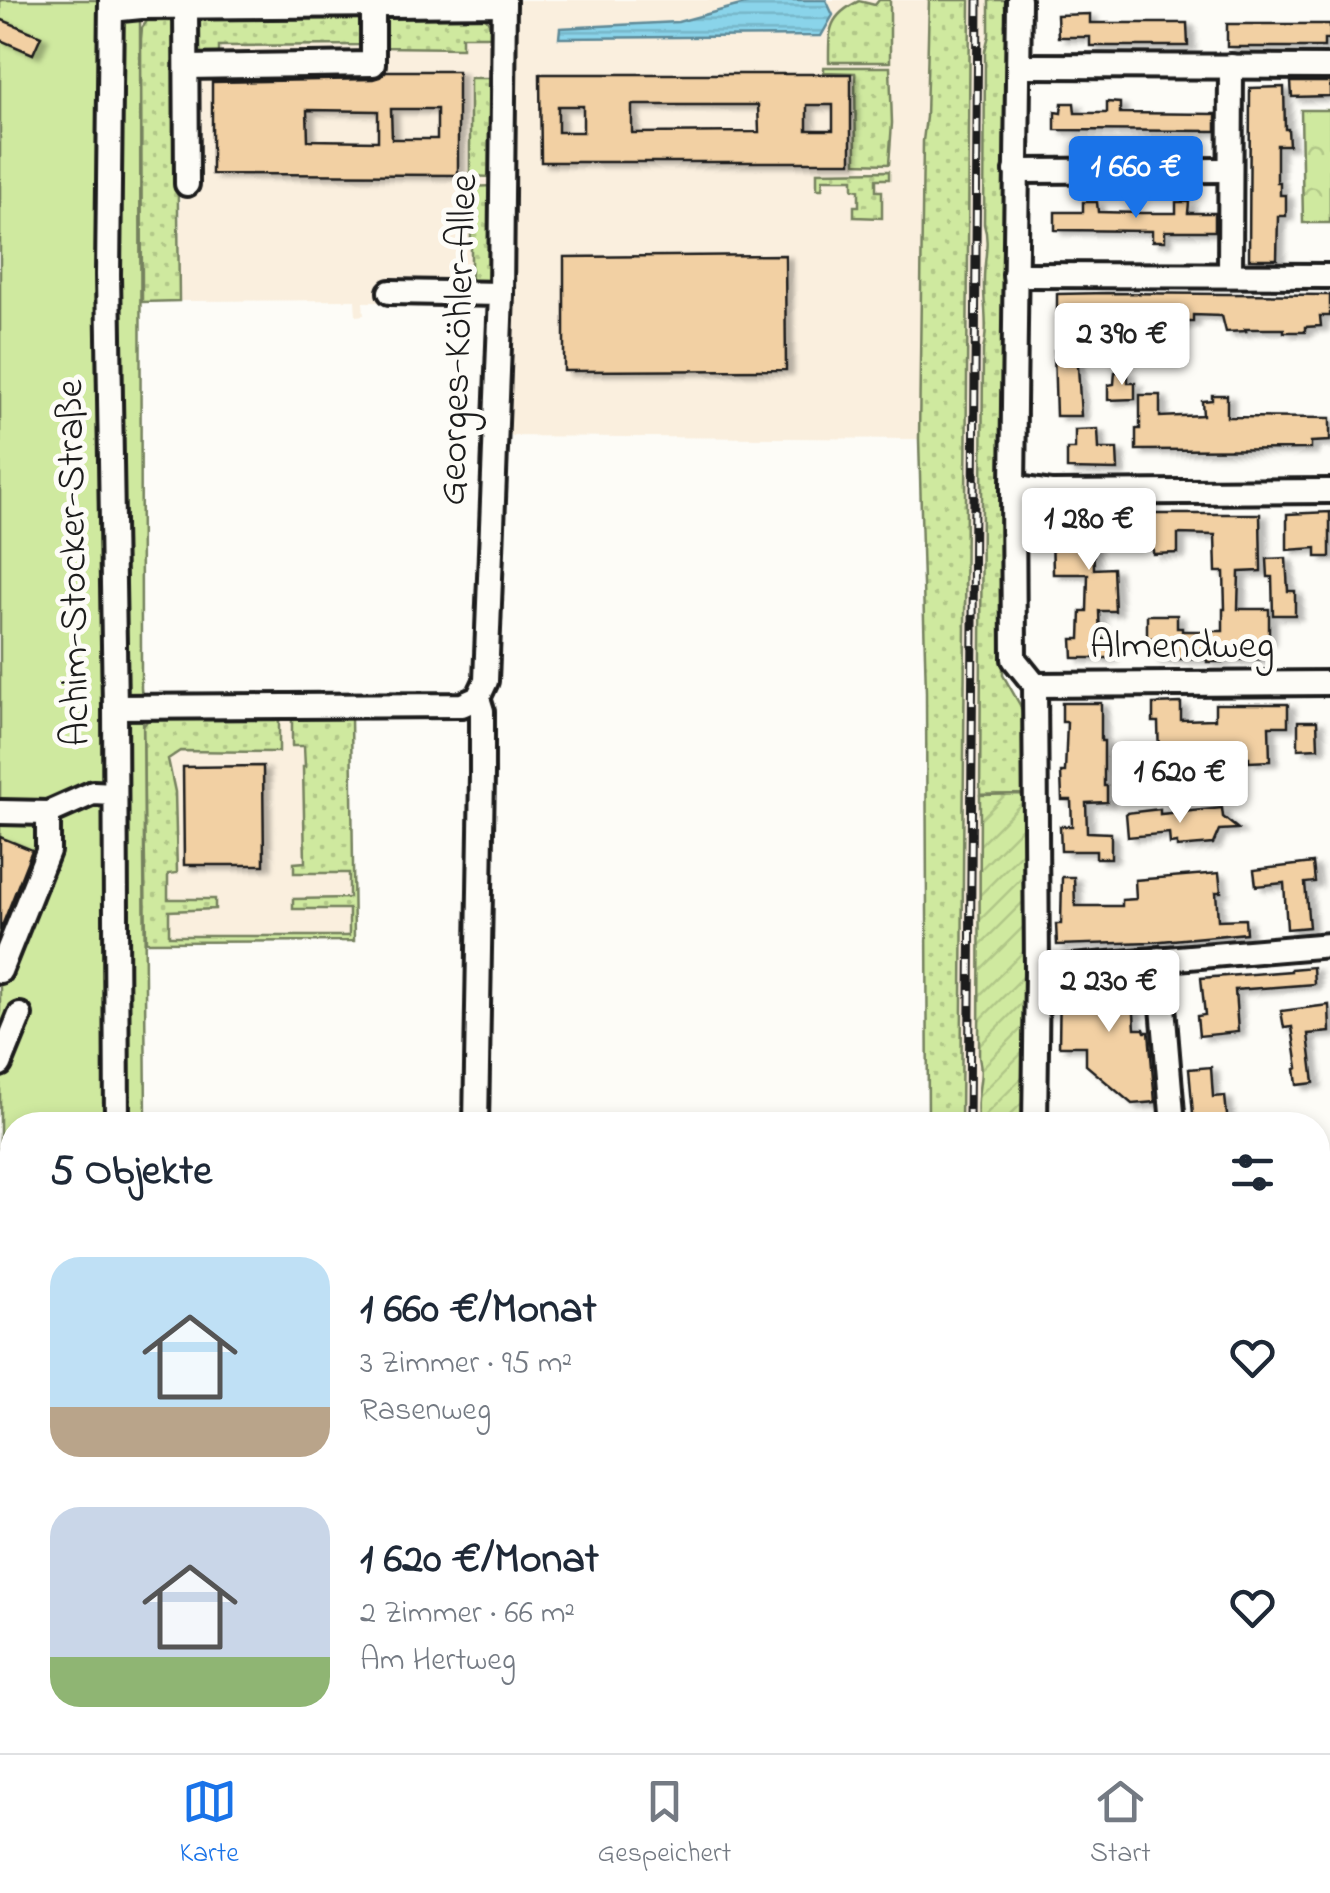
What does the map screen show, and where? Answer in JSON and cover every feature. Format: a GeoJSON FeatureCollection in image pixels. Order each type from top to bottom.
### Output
{"type":"FeatureCollection","features":[{"type":"Feature","properties":{"kind":"street"},"geometry":{"type":"LineString","coordinates":[[1019,0],[1014,658],[1035,685],[1035,1112]]}},
{"type":"Feature","properties":{"kind":"street"},"geometry":{"type":"LineString","coordinates":[[111,5],[504,2]]}},
{"type":"Feature","properties":{"kind":"street","name":"Georges-Köhler-Allee"},"geometry":{"type":"LineString","coordinates":[[476,1112],[482,690],[501,294],[504,2]]}},
{"type":"Feature","properties":{"kind":"street","name":"Achim-Stocker-Straße"},"geometry":{"type":"LineString","coordinates":[[111,5],[108,275],[116,707],[117,1112]]}},
{"type":"Feature","properties":{"kind":"street"},"geometry":{"type":"LineString","coordinates":[[187,68],[372,64],[373,5]]}},
{"type":"Feature","properties":{"kind":"street"},"geometry":{"type":"LineString","coordinates":[[186,7],[187,184]]}},
{"type":"Feature","properties":{"kind":"street"},"geometry":{"type":"LineString","coordinates":[[1019,66],[1330,67]]}},
{"type":"Feature","properties":{"kind":"street"},"geometry":{"type":"LineString","coordinates":[[1230,274],[1231,66]]}},
{"type":"Feature","properties":{"kind":"street"},"geometry":{"type":"LineString","coordinates":[[1016,172],[1230,170]]}},
{"type":"Feature","properties":{"kind":"street"},"geometry":{"type":"LineString","coordinates":[[1015,275],[1330,276]]}},
{"type":"Feature","properties":{"kind":"street"},"geometry":{"type":"LineString","coordinates":[[390,292],[501,294]]}},
{"type":"Feature","properties":{"kind":"street"},"geometry":{"type":"LineString","coordinates":[[1013,486],[1052,493],[1330,492]]}},
{"type":"Feature","properties":{"kind":"street","name":"Almendweg"},"geometry":{"type":"LineString","coordinates":[[1035,685],[1330,684]]}},
{"type":"Feature","properties":{"kind":"street"},"geometry":{"type":"LineString","coordinates":[[116,707],[462,704],[482,690]]}},
{"type":"Feature","properties":{"kind":"street"},"geometry":{"type":"LineString","coordinates":[[0,812],[48,814],[93,793],[115,794]]}},
{"type":"Feature","properties":{"kind":"street"},"geometry":{"type":"LineString","coordinates":[[0,971],[48,851],[48,814]]}},
{"type":"Feature","properties":{"kind":"street"},"geometry":{"type":"LineString","coordinates":[[1038,970],[1330,945]]}},
{"type":"Feature","properties":{"kind":"street"},"geometry":{"type":"LineString","coordinates":[[1158,959],[1172,1112]]}},
{"type":"Feature","properties":{"kind":"street"},"geometry":{"type":"LineString","coordinates":[[0,1064],[20,1015]]}},
{"type":"Feature","properties":{"kind":"shaded area"},"geometry":{"type":"Polygon","coordinates":[[[141,0],[929,0],[919,439],[485,436],[489,303],[363,302],[364,315],[356,316],[355,300],[179,301],[180,188],[142,28],[141,39],[141,0]]]}},
{"type":"Feature","properties":{"kind":"shaded area"},"geometry":{"type":"Polygon","coordinates":[[[970,0],[989,0],[985,51],[987,234],[983,311],[987,336],[983,350],[979,1057],[982,1082],[978,1112],[961,1112],[970,0]]]}},
{"type":"Feature","properties":{"kind":"shaded area"},"geometry":{"type":"Polygon","coordinates":[[[143,698],[351,699],[354,941],[146,942],[143,698]]]}},
{"type":"Feature","properties":{"kind":"green space"},"geometry":{"type":"Polygon","coordinates":[[[0,0],[140,0],[146,1112],[0,1112],[0,0]]]}},
{"type":"Feature","properties":{"kind":"green space"},"geometry":{"type":"Polygon","coordinates":[[[879,0],[890,0],[890,62],[829,62],[830,33],[836,18],[859,1],[875,5],[879,0]]]}},
{"type":"Feature","properties":{"kind":"green space"},"geometry":{"type":"Polygon","coordinates":[[[929,0],[970,0],[961,1112],[928,1112],[926,692],[919,439],[929,0]]]}},
{"type":"Feature","properties":{"kind":"green space"},"geometry":{"type":"Polygon","coordinates":[[[989,0],[1008,0],[1006,54],[1012,64],[1003,675],[1025,722],[1027,794],[980,795],[987,244],[985,51],[989,0]]]}},
{"type":"Feature","properties":{"kind":"green space"},"geometry":{"type":"Polygon","coordinates":[[[479,13],[489,23],[491,36],[462,36],[462,48],[381,47],[387,16],[479,13]]]}},
{"type":"Feature","properties":{"kind":"green space"},"geometry":{"type":"Polygon","coordinates":[[[350,14],[361,22],[365,45],[219,46],[219,57],[203,57],[196,51],[195,27],[201,18],[350,14]]]}},
{"type":"Feature","properties":{"kind":"green space"},"geometry":{"type":"Polygon","coordinates":[[[147,21],[173,21],[176,25],[179,301],[142,302],[141,39],[147,21]]]}},
{"type":"Feature","properties":{"kind":"green space"},"geometry":{"type":"Polygon","coordinates":[[[824,67],[890,67],[889,164],[856,163],[855,73],[824,72],[824,67]]]}},
{"type":"Feature","properties":{"kind":"green space"},"geometry":{"type":"Polygon","coordinates":[[[470,78],[491,78],[490,177],[470,176],[470,78]]]}},
{"type":"Feature","properties":{"kind":"green space"},"geometry":{"type":"Polygon","coordinates":[[[1301,110],[1330,110],[1330,223],[1303,223],[1301,110]]]}},
{"type":"Feature","properties":{"kind":"green space"},"geometry":{"type":"Polygon","coordinates":[[[889,171],[889,179],[876,179],[876,191],[882,191],[882,218],[854,217],[859,190],[853,189],[853,179],[823,179],[822,189],[817,189],[817,172],[889,171]]]}},
{"type":"Feature","properties":{"kind":"green space"},"geometry":{"type":"Polygon","coordinates":[[[491,186],[490,287],[471,286],[471,187],[491,186]]]}},
{"type":"Feature","properties":{"kind":"green space"},"geometry":{"type":"Polygon","coordinates":[[[351,717],[354,941],[146,942],[143,726],[148,720],[279,720],[279,752],[180,751],[168,759],[175,792],[177,873],[168,874],[168,899],[215,899],[215,909],[169,911],[169,936],[349,936],[349,909],[293,909],[293,899],[349,898],[349,873],[294,873],[294,863],[305,862],[305,767],[304,746],[292,746],[292,718],[351,717]]]}},
{"type":"Feature","properties":{"kind":"green space"},"geometry":{"type":"Polygon","coordinates":[[[1027,794],[1023,1112],[978,1112],[980,795],[1027,794]]]}},
{"type":"Feature","properties":{"kind":"water"},"geometry":{"type":"Polygon","coordinates":[[[759,0],[826,0],[833,15],[821,36],[559,38],[560,28],[678,22],[759,0]]]}},
{"type":"Feature","properties":{"kind":"building"},"geometry":{"type":"Polygon","coordinates":[[[1090,14],[1090,23],[1187,23],[1188,46],[1090,46],[1090,37],[1058,37],[1057,15],[1090,14]]]}},
{"type":"Feature","properties":{"kind":"building"},"geometry":{"type":"Polygon","coordinates":[[[0,19],[41,36],[33,54],[0,40],[0,19]]]}},
{"type":"Feature","properties":{"kind":"building"},"geometry":{"type":"Polygon","coordinates":[[[1227,24],[1330,24],[1330,39],[1324,39],[1324,47],[1227,47],[1227,24]]]}},
{"type":"Feature","properties":{"kind":"building"},"geometry":{"type":"Polygon","coordinates":[[[386,71],[458,71],[458,175],[212,174],[212,82],[380,77],[386,71]],[[391,109],[392,139],[437,139],[437,109],[391,109]],[[307,110],[308,140],[378,141],[378,111],[307,110]]]}},
{"type":"Feature","properties":{"kind":"building"},"geometry":{"type":"Polygon","coordinates":[[[540,74],[851,74],[851,162],[541,162],[540,74]],[[632,105],[632,133],[759,132],[758,105],[632,105]],[[807,105],[807,130],[833,130],[833,105],[807,105]],[[558,106],[558,132],[583,132],[583,106],[558,106]]]}},
{"type":"Feature","properties":{"kind":"building"},"geometry":{"type":"Polygon","coordinates":[[[1291,82],[1330,82],[1330,96],[1292,97],[1291,82]]]}},
{"type":"Feature","properties":{"kind":"building"},"geometry":{"type":"Polygon","coordinates":[[[1284,87],[1289,145],[1277,145],[1277,182],[1280,195],[1286,195],[1286,216],[1278,216],[1277,259],[1249,259],[1250,88],[1284,87]]]}},
{"type":"Feature","properties":{"kind":"building"},"geometry":{"type":"Polygon","coordinates":[[[1107,102],[1120,103],[1120,113],[1216,114],[1216,131],[1055,130],[1055,112],[1061,113],[1062,103],[1074,103],[1075,113],[1107,113],[1107,102]]]}},
{"type":"Feature","properties":{"kind":"building"},"geometry":{"type":"Polygon","coordinates":[[[1083,202],[1097,202],[1098,212],[1176,213],[1176,202],[1189,202],[1188,213],[1215,213],[1215,231],[1165,231],[1165,241],[1152,241],[1152,231],[1055,230],[1055,212],[1083,212],[1083,202]]]}},
{"type":"Feature","properties":{"kind":"building"},"geometry":{"type":"Polygon","coordinates":[[[785,255],[786,370],[564,371],[564,257],[785,255]]]}},
{"type":"Feature","properties":{"kind":"building"},"geometry":{"type":"Polygon","coordinates":[[[1057,294],[1330,295],[1330,316],[1320,316],[1321,326],[1305,327],[1305,332],[1226,332],[1222,316],[1193,315],[1193,322],[1141,324],[1141,329],[1119,329],[1119,317],[1057,318],[1057,294]]]}},
{"type":"Feature","properties":{"kind":"building"},"geometry":{"type":"Polygon","coordinates":[[[1054,350],[1077,350],[1081,416],[1056,416],[1054,350]]]}},
{"type":"Feature","properties":{"kind":"building"},"geometry":{"type":"Polygon","coordinates":[[[1115,372],[1128,372],[1128,383],[1135,383],[1135,399],[1108,400],[1108,385],[1114,384],[1115,372]]]}},
{"type":"Feature","properties":{"kind":"building"},"geometry":{"type":"Polygon","coordinates":[[[1140,395],[1160,395],[1160,417],[1203,415],[1202,401],[1212,400],[1212,395],[1227,395],[1227,417],[1330,418],[1330,441],[1311,442],[1311,449],[1136,450],[1140,395]]]}},
{"type":"Feature","properties":{"kind":"building"},"geometry":{"type":"Polygon","coordinates":[[[1098,429],[1099,449],[1117,449],[1118,470],[1067,469],[1067,449],[1075,449],[1075,430],[1098,429]]]}},
{"type":"Feature","properties":{"kind":"building"},"geometry":{"type":"Polygon","coordinates":[[[1330,512],[1330,557],[1316,557],[1316,548],[1287,550],[1287,514],[1330,512]]]}},
{"type":"Feature","properties":{"kind":"building"},"geometry":{"type":"Polygon","coordinates":[[[1064,514],[1127,514],[1127,537],[1093,536],[1094,569],[1113,568],[1115,611],[1099,611],[1100,639],[1110,639],[1110,658],[1073,658],[1072,639],[1080,639],[1081,611],[1087,611],[1088,574],[1053,574],[1052,532],[1065,532],[1064,514]]]}},
{"type":"Feature","properties":{"kind":"building"},"geometry":{"type":"Polygon","coordinates":[[[1152,514],[1260,514],[1261,571],[1239,572],[1238,609],[1269,609],[1269,640],[1262,641],[1262,659],[1153,659],[1153,638],[1147,638],[1147,615],[1177,615],[1177,628],[1182,631],[1223,631],[1225,609],[1224,572],[1216,572],[1215,535],[1178,534],[1178,553],[1153,554],[1152,514]]]}},
{"type":"Feature","properties":{"kind":"building"},"geometry":{"type":"Polygon","coordinates":[[[1286,558],[1288,591],[1295,591],[1295,615],[1273,615],[1272,577],[1268,577],[1267,559],[1286,558]]]}},
{"type":"Feature","properties":{"kind":"building"},"geometry":{"type":"Polygon","coordinates":[[[1062,703],[1101,703],[1107,802],[1086,803],[1087,832],[1111,833],[1111,858],[1096,858],[1096,851],[1061,851],[1060,826],[1072,826],[1071,800],[1062,800],[1067,722],[1062,722],[1062,703]]]}},
{"type":"Feature","properties":{"kind":"building"},"geometry":{"type":"Polygon","coordinates":[[[1181,703],[1181,720],[1215,719],[1215,704],[1288,704],[1288,726],[1269,726],[1270,761],[1249,762],[1249,757],[1230,755],[1198,756],[1198,771],[1167,771],[1168,759],[1159,759],[1158,722],[1153,722],[1153,704],[1181,703]]]}},
{"type":"Feature","properties":{"kind":"building"},"geometry":{"type":"Polygon","coordinates":[[[1298,721],[1317,721],[1318,748],[1298,749],[1298,721]]]}},
{"type":"Feature","properties":{"kind":"building"},"geometry":{"type":"Polygon","coordinates":[[[263,766],[264,865],[184,865],[183,767],[263,766]]]}},
{"type":"Feature","properties":{"kind":"building"},"geometry":{"type":"Polygon","coordinates":[[[1222,808],[1223,817],[1238,829],[1219,830],[1213,844],[1177,847],[1177,843],[1170,844],[1169,833],[1128,837],[1126,813],[1222,808]]]}},
{"type":"Feature","properties":{"kind":"building"},"geometry":{"type":"Polygon","coordinates":[[[0,837],[32,850],[0,931],[0,837]]]}},
{"type":"Feature","properties":{"kind":"building"},"geometry":{"type":"Polygon","coordinates":[[[1313,863],[1315,882],[1305,883],[1309,927],[1287,929],[1284,883],[1256,886],[1254,870],[1313,863]]]}},
{"type":"Feature","properties":{"kind":"building"},"geometry":{"type":"Polygon","coordinates":[[[1219,873],[1218,920],[1245,919],[1246,933],[1057,945],[1062,877],[1074,877],[1075,906],[1122,906],[1122,900],[1136,899],[1135,880],[1219,873]]]}},
{"type":"Feature","properties":{"kind":"building"},"geometry":{"type":"Polygon","coordinates":[[[1313,967],[1314,984],[1235,990],[1238,1032],[1199,1036],[1197,1016],[1205,1015],[1201,978],[1313,967]]]}},
{"type":"Feature","properties":{"kind":"building"},"geometry":{"type":"Polygon","coordinates":[[[1144,982],[1144,997],[1133,998],[1135,1029],[1149,1032],[1155,1102],[1132,1104],[1086,1065],[1086,1046],[1059,1046],[1060,983],[1144,982]]]}},
{"type":"Feature","properties":{"kind":"building"},"geometry":{"type":"Polygon","coordinates":[[[1329,1005],[1330,1032],[1308,1034],[1314,1083],[1297,1085],[1292,1027],[1284,1028],[1281,1011],[1329,1005]]]}},
{"type":"Feature","properties":{"kind":"building"},"geometry":{"type":"Polygon","coordinates":[[[1211,1067],[1213,1097],[1225,1096],[1227,1112],[1193,1112],[1189,1069],[1211,1067]]]}},
{"type":"Feature","properties":{"kind":"railway"},"geometry":{"type":"LineString","coordinates":[[969,1112],[978,0]]}}]}
